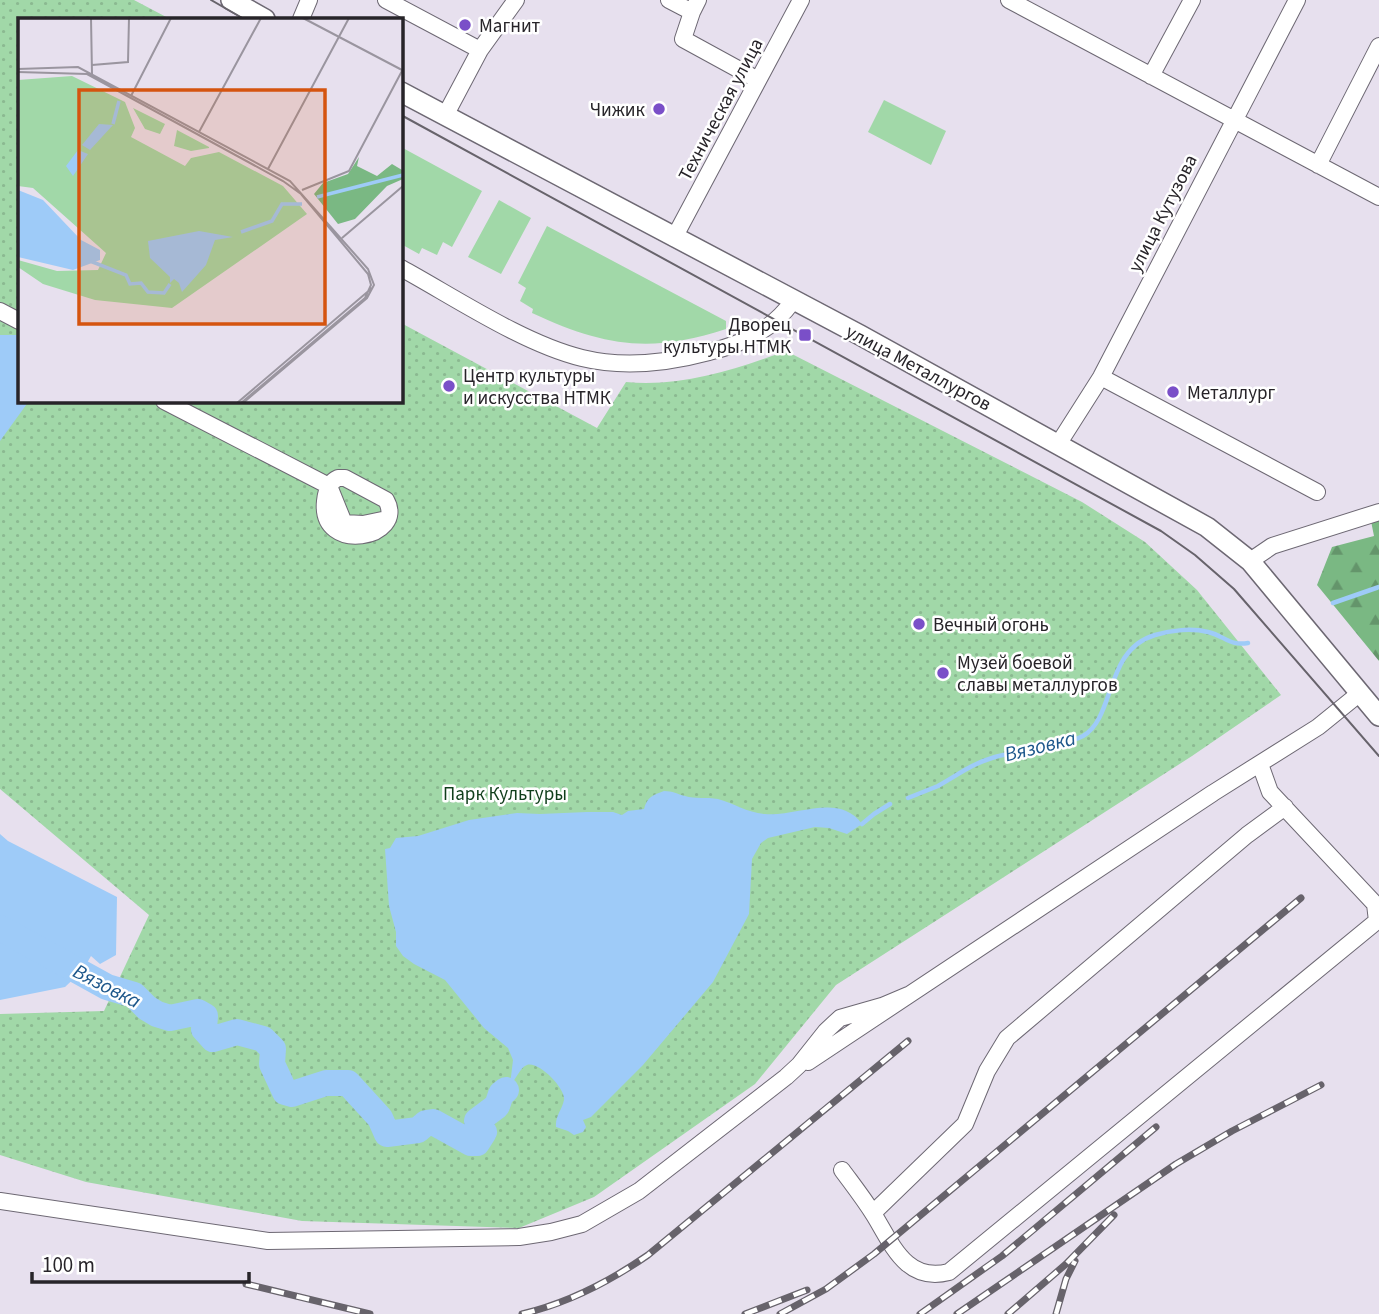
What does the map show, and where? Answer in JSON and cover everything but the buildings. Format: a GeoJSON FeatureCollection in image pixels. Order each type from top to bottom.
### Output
{"type":"FeatureCollection","features":[{"type":"Feature","properties":{"kind":"main road"},"geometry":{"type":"LineString","coordinates":[[231,0],[263,18]]}},
{"type":"Feature","properties":{"kind":"main road","name":"улица Металлургов"},"geometry":{"type":"LineString","coordinates":[[402,93],[860,335],[1185,513],[1228,542],[1250,561],[1379,716]]}},
{"type":"Feature","properties":{"kind":"street"},"geometry":{"type":"LineString","coordinates":[[301,18],[309,0]]}},
{"type":"Feature","properties":{"kind":"street"},"geometry":{"type":"LineString","coordinates":[[386,0],[480,50]]}},
{"type":"Feature","properties":{"kind":"street"},"geometry":{"type":"LineString","coordinates":[[669,0],[695,6],[683,39],[758,80]]}},
{"type":"Feature","properties":{"kind":"street","name":"Техническая улица"},"geometry":{"type":"LineString","coordinates":[[674,237],[801,0]]}},
{"type":"Feature","properties":{"kind":"street"},"geometry":{"type":"LineString","coordinates":[[1009,0],[1379,197]]}},
{"type":"Feature","properties":{"kind":"street"},"geometry":{"type":"LineString","coordinates":[[1151,76],[1192,0]]}},
{"type":"Feature","properties":{"kind":"street","name":"улица Кутузова"},"geometry":{"type":"LineString","coordinates":[[1059,443],[1101,377],[1297,0]]}},
{"type":"Feature","properties":{"kind":"street"},"geometry":{"type":"LineString","coordinates":[[445,116],[507,3]]}},
{"type":"Feature","properties":{"kind":"street"},"geometry":{"type":"LineString","coordinates":[[1318,164],[1379,46]]}},
{"type":"Feature","properties":{"kind":"street"},"geometry":{"type":"LineString","coordinates":[[402,269],[540,343],[582,358],[617,363],[677,359],[731,346],[768,328],[793,301]]}},
{"type":"Feature","properties":{"kind":"street"},"geometry":{"type":"LineString","coordinates":[[0,312],[18,321]]}},
{"type":"Feature","properties":{"kind":"street"},"geometry":{"type":"LineString","coordinates":[[1101,377],[1317,492]]}},
{"type":"Feature","properties":{"kind":"street"},"geometry":{"type":"LineString","coordinates":[[166,402],[329,486]]}},
{"type":"Feature","properties":{"kind":"street"},"geometry":{"type":"LineString","coordinates":[[345,478],[386,500],[389,512],[387,519],[373,533],[363,537],[341,533],[332,526],[326,516],[324,505],[329,486],[333,481],[345,478]]}},
{"type":"Feature","properties":{"kind":"street"},"geometry":{"type":"LineString","coordinates":[[1250,561],[1272,546],[1379,512]]}},
{"type":"Feature","properties":{"kind":"street"},"geometry":{"type":"LineString","coordinates":[[0,1201],[268,1241],[519,1237],[582,1224],[639,1191],[786,1077],[1318,727],[1360,693]]}},
{"type":"Feature","properties":{"kind":"street"},"geometry":{"type":"LineString","coordinates":[[842,1170],[873,1213],[889,1241],[911,1266],[929,1274],[949,1272],[1377,921],[1375,904],[1270,792],[1260,764]]}},
{"type":"Feature","properties":{"kind":"street"},"geometry":{"type":"LineString","coordinates":[[873,1213],[965,1124],[988,1071],[1007,1038],[1247,835],[1285,807]]}},
{"type":"Feature","properties":{"kind":"green space","name":"Парк Культуры"},"geometry":{"type":"Polygon","coordinates":[[[0,0],[134,0],[168,18],[18,18],[18,402],[402,402],[402,324],[597,428],[626,382],[668,382],[708,376],[786,351],[1082,502],[1145,542],[1197,590],[1281,695],[1192,756],[836,985],[755,1084],[594,1197],[519,1228],[302,1221],[86,1182],[0,1155],[0,1014],[104,1011],[149,915],[0,789],[0,0]]]}},
{"type":"Feature","properties":{"kind":"green space"},"geometry":{"type":"Polygon","coordinates":[[[884,100],[946,131],[931,165],[868,132],[884,100]]]}},
{"type":"Feature","properties":{"kind":"green space"},"geometry":{"type":"Polygon","coordinates":[[[402,148],[482,191],[452,247],[443,242],[437,255],[422,248],[419,254],[402,245],[402,148]]]}},
{"type":"Feature","properties":{"kind":"green space"},"geometry":{"type":"Polygon","coordinates":[[[499,200],[531,218],[501,274],[468,257],[499,200]]]}},
{"type":"Feature","properties":{"kind":"green space"},"geometry":{"type":"Polygon","coordinates":[[[547,226],[726,321],[726,329],[674,342],[627,343],[582,333],[532,313],[533,309],[520,301],[526,288],[518,283],[547,226]]]}},
{"type":"Feature","properties":{"kind":"green space"},"geometry":{"type":"Polygon","coordinates":[[[1379,518],[1379,661],[1317,585],[1332,547],[1374,536],[1371,521],[1379,518]]]}},
{"type":"Feature","properties":{"kind":"water"},"geometry":{"type":"Polygon","coordinates":[[[0,335],[18,335],[18,402],[28,402],[0,441],[0,335]]]}},
{"type":"Feature","properties":{"kind":"water"},"geometry":{"type":"Polygon","coordinates":[[[664,791],[689,797],[718,799],[765,814],[817,808],[842,809],[862,824],[847,834],[815,827],[768,838],[761,843],[752,859],[749,914],[713,982],[643,1065],[591,1117],[583,1120],[586,1127],[583,1132],[574,1135],[556,1127],[564,1100],[561,1089],[551,1077],[538,1067],[527,1065],[510,1085],[513,1060],[508,1048],[484,1028],[445,980],[414,964],[403,956],[396,946],[396,932],[389,906],[385,849],[390,848],[396,838],[418,836],[469,820],[517,813],[613,812],[622,815],[628,811],[644,809],[651,797],[664,791]]]}},
{"type":"Feature","properties":{"kind":"water"},"geometry":{"type":"Polygon","coordinates":[[[0,834],[8,841],[117,897],[116,955],[100,964],[91,956],[83,970],[65,987],[0,1000],[0,834]]]}},
{"type":"Feature","properties":{"kind":"waterway","name":"Вязовка"},"geometry":{"type":"LineString","coordinates":[[1333,603],[1379,587]]}},
{"type":"Feature","properties":{"kind":"waterway","name":"Вязовка"},"geometry":{"type":"LineString","coordinates":[[908,798],[938,786],[986,760],[1064,743],[1083,736],[1101,714],[1127,654],[1139,643],[1155,635],[1195,630],[1236,643],[1248,643]]}},
{"type":"Feature","properties":{"kind":"waterway","name":"Вязовка"},"geometry":{"type":"LineString","coordinates":[[862,824],[890,804]]}},
{"type":"Feature","properties":{"kind":"waterway","name":"Вязовка"},"geometry":{"type":"LineString","coordinates":[[0,928],[107,987],[134,995],[157,1014],[170,1018],[198,1012],[205,1016],[204,1029],[213,1039],[237,1032],[263,1039],[273,1049],[272,1064],[285,1092],[292,1094],[326,1083],[348,1083],[380,1118],[387,1134],[418,1130],[426,1123],[433,1122],[471,1143],[477,1143],[484,1132],[477,1121],[497,1106],[501,1094],[506,1090]]}},
{"type":"Feature","properties":{"kind":"tram line"},"geometry":{"type":"LineString","coordinates":[[211,0],[242,18]]}},
{"type":"Feature","properties":{"kind":"tram line"},"geometry":{"type":"LineString","coordinates":[[402,116],[1161,531],[1195,555],[1234,589],[1379,756]]}},
{"type":"Feature","properties":{"kind":"railway"},"geometry":{"type":"LineString","coordinates":[[780,1314],[826,1289],[874,1254],[1301,898]]}},
{"type":"Feature","properties":{"kind":"railway"},"geometry":{"type":"LineString","coordinates":[[522,1314],[556,1304],[588,1290],[648,1255],[908,1041]]}},
{"type":"Feature","properties":{"kind":"railway"},"geometry":{"type":"LineString","coordinates":[[957,1314],[1176,1164],[1232,1131],[1321,1085]]}},
{"type":"Feature","properties":{"kind":"railway"},"geometry":{"type":"LineString","coordinates":[[920,1314],[1002,1256],[1156,1127]]}},
{"type":"Feature","properties":{"kind":"railway"},"geometry":{"type":"LineString","coordinates":[[1008,1314],[1066,1264],[1114,1215]]}},
{"type":"Feature","properties":{"kind":"railway"},"geometry":{"type":"LineString","coordinates":[[1056,1314],[1066,1279],[1075,1261]]}},
{"type":"Feature","properties":{"kind":"railway"},"geometry":{"type":"LineString","coordinates":[[246,1284],[370,1314]]}},
{"type":"Feature","properties":{"kind":"railway"},"geometry":{"type":"LineString","coordinates":[[745,1314],[807,1290]]}},
{"type":"Feature","properties":{"kind":"place","name":"Магнит"},"geometry":{"type":"Point","coordinates":[465,25]}},
{"type":"Feature","properties":{"kind":"place","name":"Чижик"},"geometry":{"type":"Point","coordinates":[659,109]}},
{"type":"Feature","properties":{"kind":"place","name":"Дворец культуры НТМК"},"geometry":{"type":"Point","coordinates":[805,335]}},
{"type":"Feature","properties":{"kind":"place","name":"Центр культуры и искусства НТМК"},"geometry":{"type":"Point","coordinates":[449,386]}},
{"type":"Feature","properties":{"kind":"place","name":"Металлург"},"geometry":{"type":"Point","coordinates":[1173,392]}},
{"type":"Feature","properties":{"kind":"place","name":"Вечный огонь"},"geometry":{"type":"Point","coordinates":[919,624]}},
{"type":"Feature","properties":{"kind":"place","name":"Музей боевой славы металлургов"},"geometry":{"type":"Point","coordinates":[943,673]}}]}
